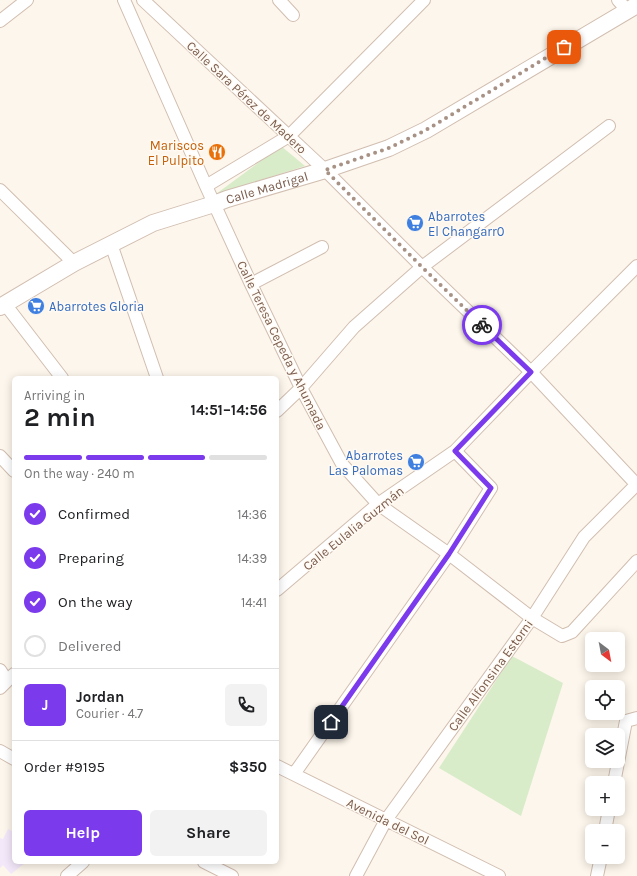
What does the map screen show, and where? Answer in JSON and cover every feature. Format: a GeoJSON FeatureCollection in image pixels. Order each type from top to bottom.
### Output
{"type":"FeatureCollection","features":[{"type":"Feature","properties":{"kind":"street"},"geometry":{"type":"LineString","coordinates":[[1,18],[27,0]]}},
{"type":"Feature","properties":{"kind":"street","name":"Calle Teresa Cepeda y Ahumada"},"geometry":{"type":"LineString","coordinates":[[124,0],[214,204],[301,388],[342,464],[378,504],[449,554],[532,618],[562,636],[572,632],[637,561]]}},
{"type":"Feature","properties":{"kind":"street","name":"Calle Sara Pérez de Madero"},"geometry":{"type":"LineString","coordinates":[[143,0],[325,170],[422,267],[531,372],[637,484]]}},
{"type":"Feature","properties":{"kind":"street"},"geometry":{"type":"LineString","coordinates":[[279,0],[293,15]]}},
{"type":"Feature","properties":{"kind":"street"},"geometry":{"type":"LineString","coordinates":[[206,186],[288,136],[424,0]]}},
{"type":"Feature","properties":{"kind":"street","name":"Calle Madrigal"},"geometry":{"type":"LineString","coordinates":[[3,306],[74,263],[154,223],[227,199],[325,170],[389,148],[426,130],[627,5]]}},
{"type":"Feature","properties":{"kind":"street"},"geometry":{"type":"LineString","coordinates":[[279,409],[301,388],[354,326],[422,267],[609,126]]}},
{"type":"Feature","properties":{"kind":"street"},"geometry":{"type":"LineString","coordinates":[[0,190],[74,263]]}},
{"type":"Feature","properties":{"kind":"street"},"geometry":{"type":"LineString","coordinates":[[111,244],[156,376]]}},
{"type":"Feature","properties":{"kind":"street"},"geometry":{"type":"LineString","coordinates":[[252,284],[322,247]]}},
{"type":"Feature","properties":{"kind":"street","name":"Calle Eulalia Guzmán"},"geometry":{"type":"LineString","coordinates":[[279,588],[378,504],[455,451],[531,372],[637,266]]}},
{"type":"Feature","properties":{"kind":"street"},"geometry":{"type":"LineString","coordinates":[[3,306],[60,376]]}},
{"type":"Feature","properties":{"kind":"street"},"geometry":{"type":"LineString","coordinates":[[294,774],[449,554],[491,488],[455,451]]}},
{"type":"Feature","properties":{"kind":"street"},"geometry":{"type":"LineString","coordinates":[[0,456],[12,469]]}},
{"type":"Feature","properties":{"kind":"street","name":"Calle Alfonsina Estorni"},"geometry":{"type":"LineString","coordinates":[[356,876],[386,820],[532,618],[584,537],[637,484]]}},
{"type":"Feature","properties":{"kind":"street"},"geometry":{"type":"LineString","coordinates":[[0,670],[7,681]]}},
{"type":"Feature","properties":{"kind":"street"},"geometry":{"type":"LineString","coordinates":[[615,776],[626,721],[637,718]]}},
{"type":"Feature","properties":{"kind":"street"},"geometry":{"type":"LineString","coordinates":[[0,751],[12,758]]}},
{"type":"Feature","properties":{"kind":"street","name":"Avenida del Sol"},"geometry":{"type":"LineString","coordinates":[[279,767],[499,876]]}},
{"type":"Feature","properties":{"kind":"street"},"geometry":{"type":"LineString","coordinates":[[67,876],[81,864]]}},
{"type":"Feature","properties":{"kind":"street"},"geometry":{"type":"LineString","coordinates":[[208,864],[232,876]]}},
{"type":"Feature","properties":{"kind":"street"},"geometry":{"type":"LineString","coordinates":[[597,876],[599,864]]}},
{"type":"Feature","properties":{"kind":"shaded area"},"geometry":{"type":"Polygon","coordinates":[[[8,829],[12,831],[12,864],[24,864],[11,874],[3,865],[0,868],[0,838],[3,839],[8,829]]]}},
{"type":"Feature","properties":{"kind":"green space"},"geometry":{"type":"Polygon","coordinates":[[[281,146],[305,166],[216,194],[281,146]]]}},
{"type":"Feature","properties":{"kind":"green space"},"geometry":{"type":"Polygon","coordinates":[[[512,656],[563,683],[521,816],[439,768],[512,656]]]}},
{"type":"Feature","properties":{"kind":"way so far"},"geometry":{"type":"LineString","coordinates":[[482,325],[325,170],[389,148],[426,130],[564,47]]}},
{"type":"Feature","properties":{"kind":"place","name":"Mariscos El Pulpito"},"geometry":{"type":"Point","coordinates":[217,152]}},
{"type":"Feature","properties":{"kind":"place","name":"Abarrotes El Changarr0"},"geometry":{"type":"Point","coordinates":[415,223]}},
{"type":"Feature","properties":{"kind":"place","name":"Abarrotes Gloria"},"geometry":{"type":"Point","coordinates":[36,306]}},
{"type":"Feature","properties":{"kind":"place","name":"Abarrotes Las Palomas"},"geometry":{"type":"Point","coordinates":[416,462]}},
{"type":"Feature","properties":{"kind":"route"},"geometry":{"type":"LineString","coordinates":[[331,722],[449,554],[491,488],[455,451],[531,372],[482,325]]}}]}
